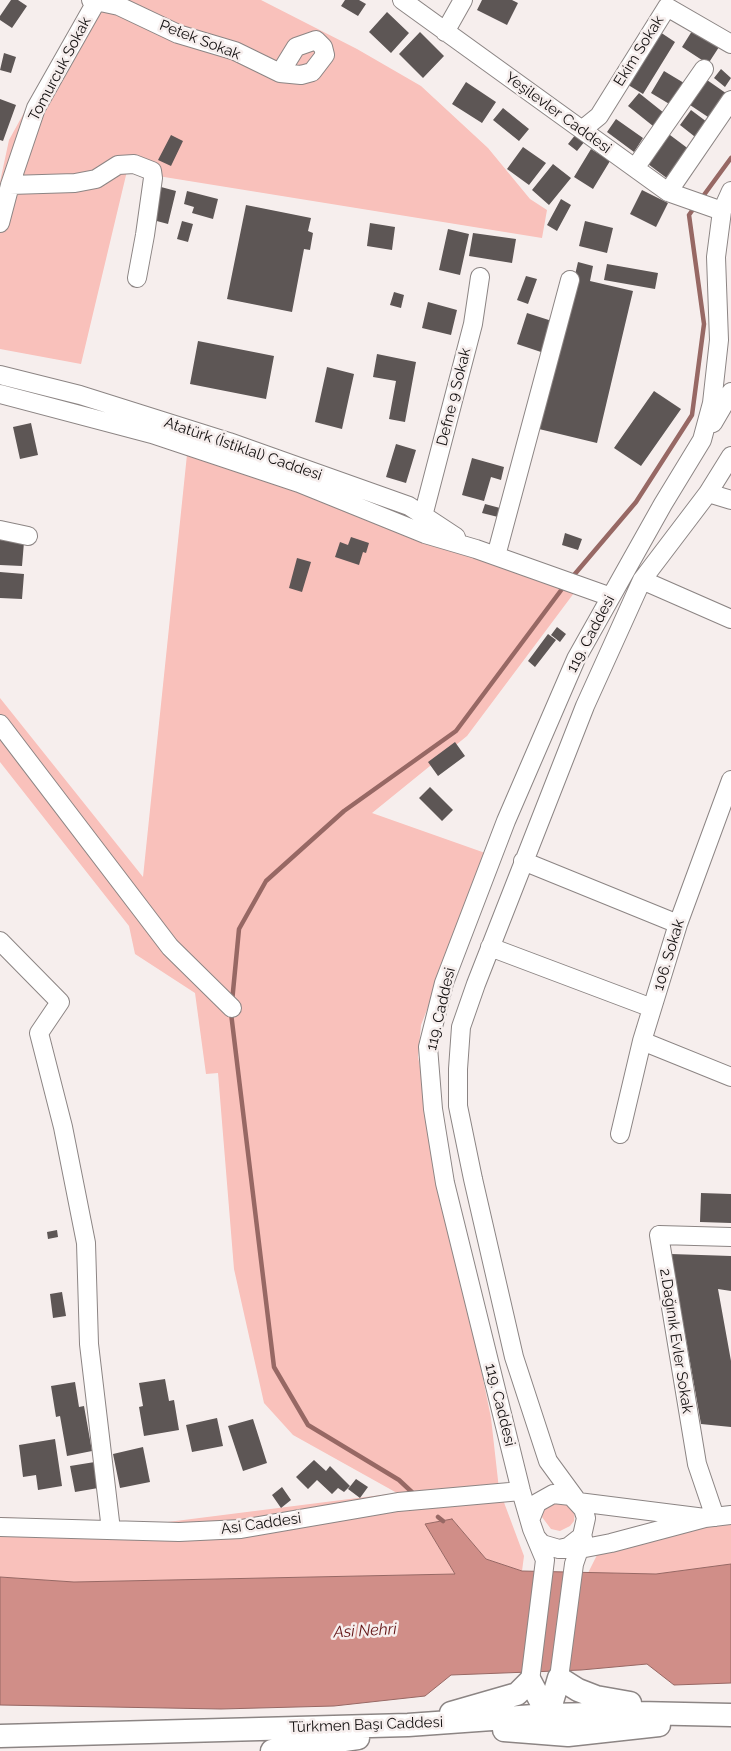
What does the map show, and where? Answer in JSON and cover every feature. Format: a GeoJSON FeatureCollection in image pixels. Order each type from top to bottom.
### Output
{"type":"FeatureCollection","features":[{"type":"Feature","properties":{"kind":"main road"},"geometry":{"type":"LineString","coordinates":[[527,1732],[542,1726],[548,1715],[559,1678],[578,1690],[596,1698],[697,1714]]}},
{"type":"Feature","properties":{"kind":"main road"},"geometry":{"type":"LineString","coordinates":[[408,1725],[517,1694],[530,1681],[548,1715],[568,1735]]}},
{"type":"Feature","properties":{"kind":"main road","name":"Türkmen Başı Caddesi"},"geometry":{"type":"LineString","coordinates":[[0,1736],[408,1725],[548,1715],[697,1714],[731,1716]]}},
{"type":"Feature","properties":{"kind":"main road"},"geometry":{"type":"LineString","coordinates":[[272,1751],[409,1730],[460,1727],[568,1735],[731,1716]]}},
{"type":"Feature","properties":{"kind":"street","name":"Yeşilevler Caddesi"},"geometry":{"type":"LineString","coordinates":[[402,0],[668,192],[715,209]]}},
{"type":"Feature","properties":{"kind":"street"},"geometry":{"type":"LineString","coordinates":[[445,32],[463,0]]}},
{"type":"Feature","properties":{"kind":"street","name":"Petek Sokak"},"geometry":{"type":"LineString","coordinates":[[94,1],[119,6],[178,34],[235,51],[280,73]]}},
{"type":"Feature","properties":{"kind":"street","name":"Tomurcuk Sokak"},"geometry":{"type":"LineString","coordinates":[[0,223],[10,184],[36,108],[94,1]]}},
{"type":"Feature","properties":{"kind":"street","name":"Ekim Sokak"},"geometry":{"type":"LineString","coordinates":[[583,129],[599,116],[667,7],[731,44]]}},
{"type":"Feature","properties":{"kind":"street"},"geometry":{"type":"LineString","coordinates":[[635,168],[704,68]]}},
{"type":"Feature","properties":{"kind":"street"},"geometry":{"type":"LineString","coordinates":[[668,192],[731,100]]}},
{"type":"Feature","properties":{"kind":"street"},"geometry":{"type":"LineString","coordinates":[[10,184],[76,183],[96,179],[118,166],[134,164],[152,171],[153,178],[137,278]]}},
{"type":"Feature","properties":{"kind":"street","name":"119. Caddesi"},"geometry":{"type":"LineString","coordinates":[[702,440],[712,403],[719,340],[715,209],[731,191]]}},
{"type":"Feature","properties":{"kind":"street"},"geometry":{"type":"LineString","coordinates":[[716,257],[731,270]]}},
{"type":"Feature","properties":{"kind":"street","name":"Defne 9 Sokak"},"geometry":{"type":"LineString","coordinates":[[424,516],[473,324],[480,276]]}},
{"type":"Feature","properties":{"kind":"street"},"geometry":{"type":"LineString","coordinates":[[496,556],[570,280]]}},
{"type":"Feature","properties":{"kind":"street"},"geometry":{"type":"LineString","coordinates":[[718,307],[731,327]]}},
{"type":"Feature","properties":{"kind":"street","name":"Atatürk (İstiklal) Caddesi"},"geometry":{"type":"LineString","coordinates":[[0,375],[80,395],[229,442],[409,506],[476,549]]}},
{"type":"Feature","properties":{"kind":"street","name":"119. Caddesi"},"geometry":{"type":"LineString","coordinates":[[530,1681],[545,1560],[532,1529],[521,1491],[445,1183],[433,1109],[428,1047],[444,983],[506,821],[576,659],[731,392]]}},
{"type":"Feature","properties":{"kind":"street","name":"Atatürk (İstiklal) Caddesi"},"geometry":{"type":"LineString","coordinates":[[0,394],[152,434],[299,483],[425,534],[476,549],[611,597]]}},
{"type":"Feature","properties":{"kind":"street","name":"119. Caddesi"},"geometry":{"type":"LineString","coordinates":[[578,1502],[548,1461],[514,1357],[458,1106],[462,1027],[523,860],[585,706],[642,580],[708,493],[731,456]]}},
{"type":"Feature","properties":{"kind":"street"},"geometry":{"type":"LineString","coordinates":[[708,493],[731,500]]}},
{"type":"Feature","properties":{"kind":"street"},"geometry":{"type":"LineString","coordinates":[[0,530],[28,536]]}},
{"type":"Feature","properties":{"kind":"street"},"geometry":{"type":"LineString","coordinates":[[642,580],[731,619]]}},
{"type":"Feature","properties":{"kind":"street"},"geometry":{"type":"LineString","coordinates":[[0,724],[170,947],[232,1008]]}},
{"type":"Feature","properties":{"kind":"street","name":"106. Sokak"},"geometry":{"type":"LineString","coordinates":[[620,1134],[642,1041],[678,924],[731,780]]}},
{"type":"Feature","properties":{"kind":"street"},"geometry":{"type":"LineString","coordinates":[[523,860],[678,924]]}},
{"type":"Feature","properties":{"kind":"street"},"geometry":{"type":"LineString","coordinates":[[0,941],[60,1002],[39,1033],[63,1127],[86,1242],[89,1344],[111,1530]]}},
{"type":"Feature","properties":{"kind":"street"},"geometry":{"type":"LineString","coordinates":[[490,947],[652,1008]]}},
{"type":"Feature","properties":{"kind":"street"},"geometry":{"type":"LineString","coordinates":[[642,1041],[731,1077]]}},
{"type":"Feature","properties":{"kind":"street","name":"2.Dağınık Evler Sokak"},"geometry":{"type":"LineString","coordinates":[[717,1517],[697,1464],[659,1235],[731,1238]]}},
{"type":"Feature","properties":{"kind":"street","name":"Asi Caddesi"},"geometry":{"type":"LineString","coordinates":[[0,1527],[179,1532],[241,1529],[398,1502],[521,1491]]}},
{"type":"Feature","properties":{"kind":"street"},"geometry":{"type":"LineString","coordinates":[[559,1678],[577,1556],[586,1527],[584,1509],[578,1502],[562,1493],[544,1497],[532,1511],[532,1529],[542,1544],[577,1556],[717,1517]]}},
{"type":"Feature","properties":{"kind":"street"},"geometry":{"type":"LineString","coordinates":[[578,1502],[717,1517]]}},
{"type":"Feature","properties":{"kind":"street"},"geometry":{"type":"LineString","coordinates":[[559,1549],[576,1542],[586,1527]]}},
{"type":"Feature","properties":{"kind":"shaded area"},"geometry":{"type":"Polygon","coordinates":[[[86,0],[261,0],[357,49],[421,86],[488,148],[530,199],[547,210],[542,238],[127,171],[81,364],[0,349],[0,182],[9,140],[86,0]]]}},
{"type":"Feature","properties":{"kind":"shaded area"},"geometry":{"type":"Polygon","coordinates":[[[188,445],[577,589],[467,736],[372,813],[488,854],[421,1025],[418,1057],[491,1418],[499,1489],[524,1556],[522,1571],[486,1559],[452,1519],[425,1524],[455,1574],[74,1582],[0,1577],[0,1517],[144,1525],[397,1493],[293,1435],[264,1403],[234,1269],[218,1073],[206,1074],[195,993],[135,954],[129,926],[0,762],[0,698],[143,877],[188,445]]]}},
{"type":"Feature","properties":{"kind":"shaded area"},"geometry":{"type":"Polygon","coordinates":[[[558,1497],[575,1510],[574,1521],[570,1526],[560,1531],[551,1529],[542,1517],[544,1506],[558,1497]]]}},
{"type":"Feature","properties":{"kind":"shaded area"},"geometry":{"type":"Polygon","coordinates":[[[731,1523],[731,1564],[656,1574],[588,1573],[598,1553],[636,1539],[731,1523]]]}},
{"type":"Feature","properties":{"kind":"water","name":"Asi Nehri"},"geometry":{"type":"Polygon","coordinates":[[[452,1519],[486,1559],[522,1571],[656,1574],[731,1564],[731,1683],[674,1685],[647,1664],[581,1670],[451,1675],[425,1696],[334,1706],[221,1709],[0,1705],[0,1577],[74,1582],[455,1574],[425,1524],[452,1519]]]}},
{"type":"Feature","properties":{"kind":"building"},"geometry":{"type":"Polygon","coordinates":[[[11,0],[18,0],[27,6],[12,28],[0,20],[0,16],[11,0]]]}},
{"type":"Feature","properties":{"kind":"building"},"geometry":{"type":"Polygon","coordinates":[[[345,0],[359,0],[366,4],[358,16],[341,6],[345,0]]]}},
{"type":"Feature","properties":{"kind":"building"},"geometry":{"type":"Polygon","coordinates":[[[482,0],[512,0],[518,3],[507,25],[477,10],[482,0]]]}},
{"type":"Feature","properties":{"kind":"building"},"geometry":{"type":"Polygon","coordinates":[[[387,12],[409,33],[391,53],[369,32],[387,12]]]}},
{"type":"Feature","properties":{"kind":"building"},"geometry":{"type":"Polygon","coordinates":[[[657,30],[675,42],[643,94],[625,83],[657,30]]]}},
{"type":"Feature","properties":{"kind":"building"},"geometry":{"type":"Polygon","coordinates":[[[692,31],[719,47],[708,64],[682,47],[692,31]]]}},
{"type":"Feature","properties":{"kind":"building"},"geometry":{"type":"Polygon","coordinates":[[[420,32],[444,56],[423,78],[399,54],[420,32]]]}},
{"type":"Feature","properties":{"kind":"building"},"geometry":{"type":"Polygon","coordinates":[[[4,53],[16,57],[11,73],[0,70],[4,53]]]}},
{"type":"Feature","properties":{"kind":"building"},"geometry":{"type":"Polygon","coordinates":[[[721,69],[731,78],[725,87],[714,78],[721,69]]]}},
{"type":"Feature","properties":{"kind":"building"},"geometry":{"type":"Polygon","coordinates":[[[664,71],[684,83],[671,105],[651,93],[664,71]]]}},
{"type":"Feature","properties":{"kind":"building"},"geometry":{"type":"Polygon","coordinates":[[[707,80],[730,96],[714,121],[690,105],[707,80]]]}},
{"type":"Feature","properties":{"kind":"building"},"geometry":{"type":"Polygon","coordinates":[[[466,82],[496,102],[482,123],[452,104],[466,82]]]}},
{"type":"Feature","properties":{"kind":"building"},"geometry":{"type":"Polygon","coordinates":[[[639,93],[669,117],[658,130],[628,106],[639,93]]]}},
{"type":"Feature","properties":{"kind":"building"},"geometry":{"type":"Polygon","coordinates":[[[0,99],[16,105],[3,141],[0,140],[0,99]]]}},
{"type":"Feature","properties":{"kind":"building"},"geometry":{"type":"Polygon","coordinates":[[[503,108],[529,129],[519,141],[493,120],[503,108]]]}},
{"type":"Feature","properties":{"kind":"building"},"geometry":{"type":"Polygon","coordinates":[[[691,110],[711,125],[699,140],[680,125],[691,110]]]}},
{"type":"Feature","properties":{"kind":"building"},"geometry":{"type":"Polygon","coordinates":[[[616,119],[643,138],[634,152],[607,132],[616,119]]]}},
{"type":"Feature","properties":{"kind":"building"},"geometry":{"type":"Polygon","coordinates":[[[666,132],[690,150],[668,179],[644,161],[666,132]]]}},
{"type":"Feature","properties":{"kind":"building"},"geometry":{"type":"Polygon","coordinates":[[[576,134],[585,141],[577,151],[568,144],[576,134]]]}},
{"type":"Feature","properties":{"kind":"building"},"geometry":{"type":"Polygon","coordinates":[[[171,135],[183,141],[171,166],[158,160],[171,135]]]}},
{"type":"Feature","properties":{"kind":"building"},"geometry":{"type":"Polygon","coordinates":[[[523,147],[546,163],[529,185],[507,169],[523,147]]]}},
{"type":"Feature","properties":{"kind":"building"},"geometry":{"type":"Polygon","coordinates":[[[591,149],[610,161],[593,189],[574,177],[591,149]]]}},
{"type":"Feature","properties":{"kind":"building"},"geometry":{"type":"Polygon","coordinates":[[[553,164],[571,178],[549,205],[532,190],[553,164]]]}},
{"type":"Feature","properties":{"kind":"building"},"geometry":{"type":"Polygon","coordinates":[[[161,187],[176,191],[168,224],[153,220],[161,187]]]}},
{"type":"Feature","properties":{"kind":"building"},"geometry":{"type":"Polygon","coordinates":[[[642,190],[668,203],[656,227],[630,214],[642,190]]]}},
{"type":"Feature","properties":{"kind":"building"},"geometry":{"type":"Polygon","coordinates":[[[187,191],[218,199],[213,219],[192,213],[194,207],[184,204],[187,191]]]}},
{"type":"Feature","properties":{"kind":"building"},"geometry":{"type":"Polygon","coordinates":[[[561,199],[571,205],[557,231],[547,225],[561,199]]]}},
{"type":"Feature","properties":{"kind":"building"},"geometry":{"type":"Polygon","coordinates":[[[246,205],[311,218],[308,231],[313,233],[310,250],[304,249],[292,312],[227,299],[246,205]]]}},
{"type":"Feature","properties":{"kind":"building"},"geometry":{"type":"Polygon","coordinates":[[[182,221],[193,224],[188,242],[177,239],[182,221]]]}},
{"type":"Feature","properties":{"kind":"building"},"geometry":{"type":"Polygon","coordinates":[[[585,221],[613,228],[607,253],[579,246],[585,221]]]}},
{"type":"Feature","properties":{"kind":"building"},"geometry":{"type":"Polygon","coordinates":[[[370,223],[395,227],[392,250],[367,246],[370,223]]]}},
{"type":"Feature","properties":{"kind":"building"},"geometry":{"type":"Polygon","coordinates":[[[448,229],[469,234],[460,275],[439,270],[448,229]]]}},
{"type":"Feature","properties":{"kind":"building"},"geometry":{"type":"Polygon","coordinates":[[[473,233],[516,239],[512,263],[469,256],[473,233]]]}},
{"type":"Feature","properties":{"kind":"building"},"geometry":{"type":"Polygon","coordinates":[[[578,262],[593,266],[590,281],[633,291],[597,443],[539,429],[578,262]]]}},
{"type":"Feature","properties":{"kind":"building"},"geometry":{"type":"Polygon","coordinates":[[[607,264],[658,273],[655,289],[604,280],[607,264]]]}},
{"type":"Feature","properties":{"kind":"building"},"geometry":{"type":"Polygon","coordinates":[[[526,276],[537,279],[528,304],[517,300],[526,276]]]}},
{"type":"Feature","properties":{"kind":"building"},"geometry":{"type":"Polygon","coordinates":[[[394,292],[404,295],[401,308],[390,305],[394,292]]]}},
{"type":"Feature","properties":{"kind":"building"},"geometry":{"type":"Polygon","coordinates":[[[428,302],[457,310],[451,335],[422,328],[428,302]]]}},
{"type":"Feature","properties":{"kind":"building"},"geometry":{"type":"Polygon","coordinates":[[[527,313],[555,322],[544,353],[517,344],[527,313]]]}},
{"type":"Feature","properties":{"kind":"building"},"geometry":{"type":"Polygon","coordinates":[[[198,341],[274,356],[266,399],[190,384],[198,341]]]}},
{"type":"Feature","properties":{"kind":"building"},"geometry":{"type":"Polygon","coordinates":[[[377,354],[416,362],[405,422],[389,419],[396,381],[373,377],[377,354]]]}},
{"type":"Feature","properties":{"kind":"building"},"geometry":{"type":"Polygon","coordinates":[[[327,367],[354,374],[342,429],[315,422],[327,367]]]}},
{"type":"Feature","properties":{"kind":"building"},"geometry":{"type":"Polygon","coordinates":[[[654,391],[681,409],[641,466],[614,448],[654,391]]]}},
{"type":"Feature","properties":{"kind":"building"},"geometry":{"type":"Polygon","coordinates":[[[31,423],[38,455],[20,459],[13,427],[31,423]]]}},
{"type":"Feature","properties":{"kind":"building"},"geometry":{"type":"Polygon","coordinates":[[[396,444],[416,450],[406,483],[386,477],[396,444]]]}},
{"type":"Feature","properties":{"kind":"building"},"geometry":{"type":"Polygon","coordinates":[[[472,458],[504,467],[501,480],[491,477],[484,501],[462,495],[472,458]]]}},
{"type":"Feature","properties":{"kind":"building"},"geometry":{"type":"Polygon","coordinates":[[[485,504],[500,508],[498,517],[482,513],[485,504]]]}},
{"type":"Feature","properties":{"kind":"building"},"geometry":{"type":"Polygon","coordinates":[[[565,533],[582,539],[578,550],[562,545],[565,533]]]}},
{"type":"Feature","properties":{"kind":"building"},"geometry":{"type":"Polygon","coordinates":[[[351,537],[369,543],[366,553],[363,552],[359,565],[335,557],[340,542],[348,545],[351,537]]]}},
{"type":"Feature","properties":{"kind":"building"},"geometry":{"type":"Polygon","coordinates":[[[0,540],[24,542],[22,566],[0,565],[0,540]]]}},
{"type":"Feature","properties":{"kind":"building"},"geometry":{"type":"Polygon","coordinates":[[[297,558],[311,562],[302,592],[289,588],[297,558]]]}},
{"type":"Feature","properties":{"kind":"building"},"geometry":{"type":"Polygon","coordinates":[[[0,572],[24,574],[22,599],[0,598],[0,572]]]}},
{"type":"Feature","properties":{"kind":"building"},"geometry":{"type":"Polygon","coordinates":[[[557,627],[566,634],[560,642],[551,635],[557,627]]]}},
{"type":"Feature","properties":{"kind":"building"},"geometry":{"type":"Polygon","coordinates":[[[548,634],[556,640],[535,667],[528,661],[548,634]]]}},
{"type":"Feature","properties":{"kind":"building"},"geometry":{"type":"Polygon","coordinates":[[[455,742],[465,756],[438,776],[428,762],[455,742]]]}},
{"type":"Feature","properties":{"kind":"building"},"geometry":{"type":"Polygon","coordinates":[[[430,787],[453,810],[442,821],[419,798],[430,787]]]}},
{"type":"Feature","properties":{"kind":"building"},"geometry":{"type":"Polygon","coordinates":[[[701,1193],[731,1194],[731,1223],[700,1222],[701,1193]]]}},
{"type":"Feature","properties":{"kind":"building"},"geometry":{"type":"Polygon","coordinates":[[[57,1230],[58,1237],[48,1239],[47,1232],[57,1230]]]}},
{"type":"Feature","properties":{"kind":"building"},"geometry":{"type":"Polygon","coordinates":[[[671,1254],[731,1256],[731,1291],[718,1289],[731,1361],[731,1427],[701,1424],[671,1254]]]}},
{"type":"Feature","properties":{"kind":"building"},"geometry":{"type":"Polygon","coordinates":[[[62,1292],[66,1316],[53,1318],[50,1294],[62,1292]]]}},
{"type":"Feature","properties":{"kind":"building"},"geometry":{"type":"Polygon","coordinates":[[[165,1379],[169,1401],[174,1400],[179,1430],[144,1436],[139,1407],[143,1406],[139,1383],[165,1379]]]}},
{"type":"Feature","properties":{"kind":"building"},"geometry":{"type":"Polygon","coordinates":[[[75,1382],[79,1407],[84,1406],[92,1451],[67,1456],[60,1416],[56,1417],[51,1386],[75,1382]]]}},
{"type":"Feature","properties":{"kind":"building"},"geometry":{"type":"Polygon","coordinates":[[[217,1418],[223,1446],[192,1452],[186,1425],[217,1418]]]}},
{"type":"Feature","properties":{"kind":"building"},"geometry":{"type":"Polygon","coordinates":[[[253,1419],[267,1463],[243,1471],[228,1426],[253,1419]]]}},
{"type":"Feature","properties":{"kind":"building"},"geometry":{"type":"Polygon","coordinates":[[[55,1439],[62,1486],[38,1490],[36,1475],[23,1477],[19,1445],[55,1439]]]}},
{"type":"Feature","properties":{"kind":"building"},"geometry":{"type":"Polygon","coordinates":[[[143,1447],[150,1482],[120,1488],[113,1454],[143,1447]]]}},
{"type":"Feature","properties":{"kind":"building"},"geometry":{"type":"Polygon","coordinates":[[[314,1460],[326,1471],[330,1466],[350,1486],[344,1492],[338,1488],[332,1494],[317,1480],[308,1489],[296,1477],[314,1460]]]}},
{"type":"Feature","properties":{"kind":"building"},"geometry":{"type":"Polygon","coordinates":[[[101,1461],[104,1487],[75,1492],[70,1466],[101,1461]]]}},
{"type":"Feature","properties":{"kind":"building"},"geometry":{"type":"Polygon","coordinates":[[[356,1479],[368,1487],[360,1498],[348,1489],[356,1479]]]}},
{"type":"Feature","properties":{"kind":"building"},"geometry":{"type":"Polygon","coordinates":[[[282,1487],[291,1500],[281,1508],[272,1495],[282,1487]]]}},
{"type":"Feature","properties":{"kind":"waterway"},"geometry":{"type":"LineString","coordinates":[[701,199],[731,158]]}},
{"type":"Feature","properties":{"kind":"waterway"},"geometry":{"type":"LineString","coordinates":[[574,575],[636,502],[692,415],[704,324],[689,215],[696,205]]}},
{"type":"Feature","properties":{"kind":"waterway"},"geometry":{"type":"LineString","coordinates":[[232,1002],[239,929],[266,881],[344,811],[456,731],[562,589]]}},
{"type":"Feature","properties":{"kind":"waterway"},"geometry":{"type":"LineString","coordinates":[[231,1013],[274,1367],[308,1425],[399,1480],[415,1495]]}},
{"type":"Feature","properties":{"kind":"waterway"},"geometry":{"type":"LineString","coordinates":[[438,1517],[443,1521]]}}]}
